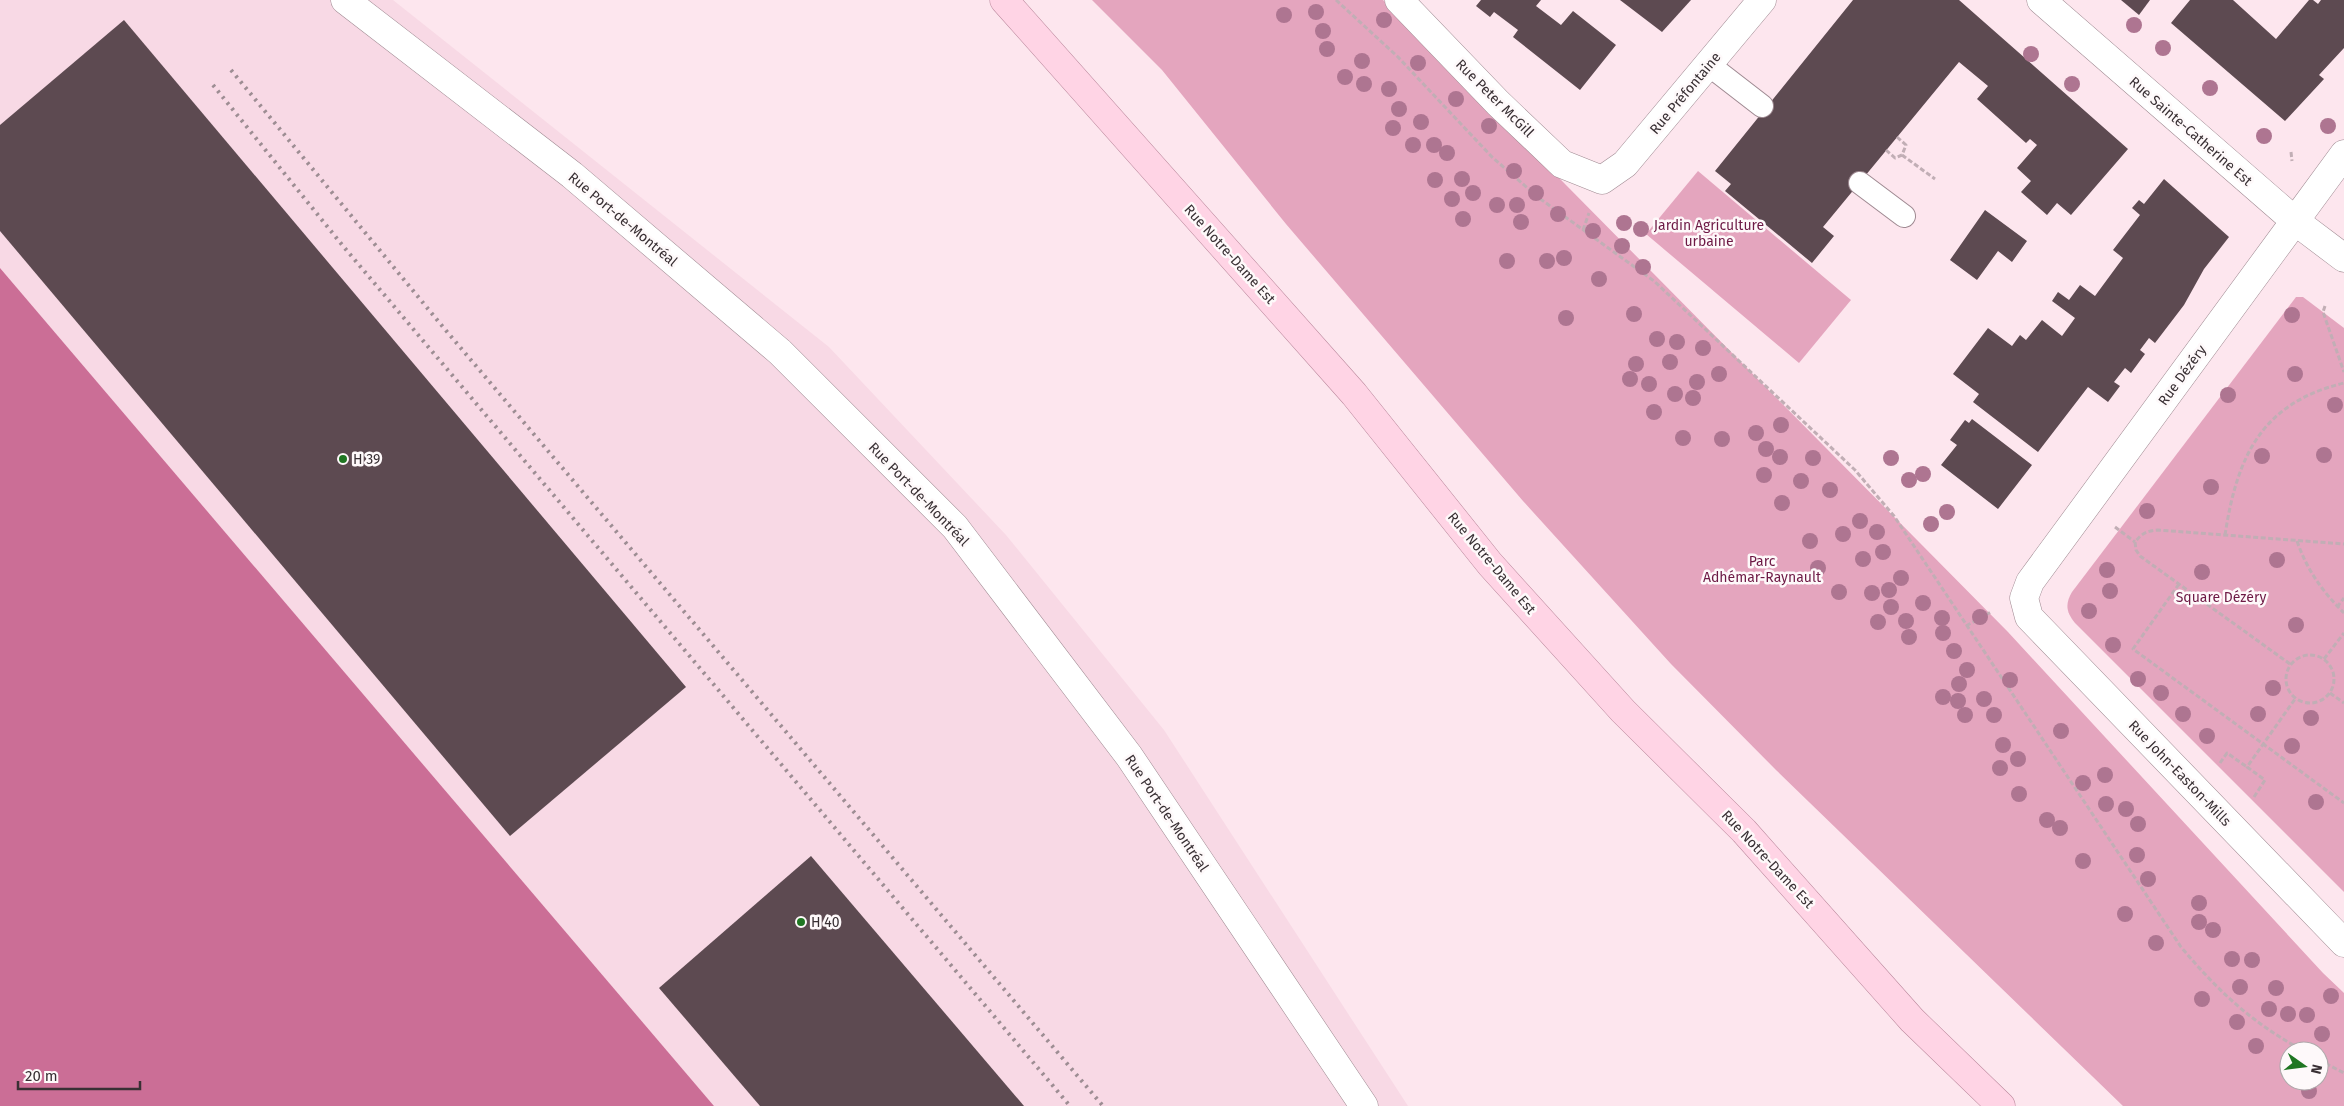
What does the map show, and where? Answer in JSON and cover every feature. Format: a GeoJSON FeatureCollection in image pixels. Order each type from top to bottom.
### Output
{"type":"FeatureCollection","features":[{"type":"Feature","properties":{"kind":"main road","name":"Rue Notre-Dame Est"},"geometry":{"type":"LineString","coordinates":[[1004,0],[1354,394],[1490,564],[1624,711],[1744,831],[1912,1020],[2001,1106]]}},
{"type":"Feature","properties":{"kind":"street","name":"Rue Port-de-Montréal"},"geometry":{"type":"LineString","coordinates":[[345,0],[572,175],[780,352],[955,527],[1129,756],[1364,1106]]}},
{"type":"Feature","properties":{"kind":"street","name":"Rue Peter McGill"},"geometry":{"type":"LineString","coordinates":[[1398,0],[1498,103],[1562,164],[1602,180]]}},
{"type":"Feature","properties":{"kind":"street","name":"Rue Préfontaine"},"geometry":{"type":"LineString","coordinates":[[1602,180],[1624,164],[1762,0]]}},
{"type":"Feature","properties":{"kind":"street","name":"Rue Sainte-Catherine Est"},"geometry":{"type":"LineString","coordinates":[[2042,0],[2295,221],[2344,258]]}},
{"type":"Feature","properties":{"kind":"street","name":"Rue Dézéry"},"geometry":{"type":"LineString","coordinates":[[2024,598],[2030,582],[2344,154]]}},
{"type":"Feature","properties":{"kind":"street","name":"Rue John-Easton-Mills"},"geometry":{"type":"LineString","coordinates":[[2024,598],[2029,617],[2344,943]]}},
{"type":"Feature","properties":{"kind":"lane"},"geometry":{"type":"LineString","coordinates":[[1708,65],[1762,106]]}},
{"type":"Feature","properties":{"kind":"lane"},"geometry":{"type":"LineString","coordinates":[[1860,183],[1904,216]]}},
{"type":"Feature","properties":{"kind":"path"},"geometry":{"type":"LineString","coordinates":[[1336,0],[1398,57],[1492,157],[1538,198],[1654,281],[1856,470],[1894,516],[2180,948],[2208,979],[2242,1011],[2285,1041]]}},
{"type":"Feature","properties":{"kind":"path"},"geometry":{"type":"LineString","coordinates":[[1886,150],[1895,158],[1902,155],[1906,145],[1897,137]]}},
{"type":"Feature","properties":{"kind":"path"},"geometry":{"type":"LineString","coordinates":[[2292,152],[2292,162]]}},
{"type":"Feature","properties":{"kind":"path"},"geometry":{"type":"LineString","coordinates":[[1902,155],[1935,178]]}},
{"type":"Feature","properties":{"kind":"path"},"geometry":{"type":"LineString","coordinates":[[2325,306],[2323,312],[2344,372]]}},
{"type":"Feature","properties":{"kind":"path"},"geometry":{"type":"LineString","coordinates":[[2225,536],[2229,506],[2237,478],[2247,453],[2261,433],[2279,412],[2301,398],[2324,388],[2344,383]]}},
{"type":"Feature","properties":{"kind":"path"},"geometry":{"type":"LineString","coordinates":[[2110,523],[2135,542],[2136,550],[2140,556],[2290,664]]}},
{"type":"Feature","properties":{"kind":"path"},"geometry":{"type":"LineString","coordinates":[[2135,542],[2148,531],[2344,544]]}},
{"type":"Feature","properties":{"kind":"path"},"geometry":{"type":"LineString","coordinates":[[2297,541],[2305,562],[2316,582],[2344,613]]}},
{"type":"Feature","properties":{"kind":"path"},"geometry":{"type":"LineString","coordinates":[[2179,584],[2133,649],[2344,803]]}},
{"type":"Feature","properties":{"kind":"path"},"geometry":{"type":"LineString","coordinates":[[2337,607],[2344,598]]}},
{"type":"Feature","properties":{"kind":"path"},"geometry":{"type":"LineString","coordinates":[[1966,626],[1991,612]]}},
{"type":"Feature","properties":{"kind":"path"},"geometry":{"type":"LineString","coordinates":[[2324,659],[2344,633]]}},
{"type":"Feature","properties":{"kind":"path"},"geometry":{"type":"LineString","coordinates":[[2314,654],[2324,659],[2330,665],[2334,678],[2330,693],[2322,700],[2309,704],[2295,699],[2288,690],[2285,677],[2290,664],[2300,656],[2314,654]]}},
{"type":"Feature","properties":{"kind":"path"},"geometry":{"type":"LineString","coordinates":[[2330,693],[2344,703]]}},
{"type":"Feature","properties":{"kind":"path"},"geometry":{"type":"LineString","coordinates":[[2247,767],[2295,699]]}},
{"type":"Feature","properties":{"kind":"path"},"geometry":{"type":"LineString","coordinates":[[2217,766],[2227,752],[2265,780],[2252,800]]}},
{"type":"Feature","properties":{"kind":"path"},"geometry":{"type":"LineString","coordinates":[[2329,1065],[2344,1073]]}},
{"type":"Feature","properties":{"kind":"shaded area"},"geometry":{"type":"Polygon","coordinates":[[[0,0],[393,0],[829,347],[1006,535],[1164,730],[1408,1106],[714,1106],[0,268],[0,0]]]}},
{"type":"Feature","properties":{"kind":"shaded area"},"geometry":{"type":"Polygon","coordinates":[[[0,268],[714,1106],[0,1106],[0,268]]]}},
{"type":"Feature","properties":{"kind":"green space","name":"Parc Adhémar-Raynault"},"geometry":{"type":"Polygon","coordinates":[[[1092,0],[1383,0],[2008,632],[2323,973],[2344,993],[2344,1106],[2123,1106],[1776,770],[1671,664],[1523,501],[1286,224],[1162,70],[1092,0]]]}},
{"type":"Feature","properties":{"kind":"green space","name":"Jardin Agriculture urbaine"},"geometry":{"type":"Polygon","coordinates":[[[1698,171],[1851,300],[1799,363],[1646,234],[1698,171]]]}},
{"type":"Feature","properties":{"kind":"green space","name":"Square Dézéry"},"geometry":{"type":"Polygon","coordinates":[[[2296,297],[2303,297],[2344,328],[2344,892],[2075,623],[2068,608],[2068,600],[2072,592],[2296,297]]]}},
{"type":"Feature","properties":{"kind":"building"},"geometry":{"type":"Polygon","coordinates":[[[1481,0],[1541,0],[1536,6],[1561,25],[1573,11],[1616,45],[1580,90],[1513,37],[1518,30],[1494,12],[1490,17],[1476,6],[1481,0]]]}},
{"type":"Feature","properties":{"kind":"building"},"geometry":{"type":"Polygon","coordinates":[[[1620,0],[1691,0],[1662,32],[1620,0]]]}},
{"type":"Feature","properties":{"kind":"building"},"geometry":{"type":"Polygon","coordinates":[[[1853,0],[1959,0],[2128,149],[2071,215],[2057,203],[2047,215],[2021,192],[2031,181],[2017,168],[2037,145],[2030,139],[2026,143],[1977,99],[1988,86],[1959,62],[1823,227],[1834,236],[1812,263],[1725,191],[1731,184],[1715,171],[1853,0]]]}},
{"type":"Feature","properties":{"kind":"building"},"geometry":{"type":"Polygon","coordinates":[[[2121,0],[2150,0],[2139,15],[2121,0]]]}},
{"type":"Feature","properties":{"kind":"building"},"geometry":{"type":"Polygon","coordinates":[[[2190,0],[2233,0],[2276,39],[2309,0],[2313,0],[2318,4],[2321,0],[2344,0],[2344,48],[2319,75],[2324,79],[2285,121],[2171,23],[2190,0]]]}},
{"type":"Feature","properties":{"kind":"building","name":"H 39"},"geometry":{"type":"Polygon","coordinates":[[[124,20],[686,687],[510,836],[0,231],[0,125],[124,20]]]}},
{"type":"Feature","properties":{"kind":"building"},"geometry":{"type":"Polygon","coordinates":[[[2164,179],[2229,237],[2204,269],[2184,305],[2155,343],[2149,338],[2140,350],[2145,354],[2131,373],[2125,368],[2114,382],[2120,386],[2108,402],[2088,387],[2038,452],[1973,402],[1979,394],[1953,374],[1988,328],[2012,346],[2020,335],[2026,340],[2042,320],[2062,336],[2075,318],[2052,301],[2058,292],[2069,300],[2080,285],[2095,296],[2123,258],[2113,250],[2140,215],[2132,208],[2139,200],[2144,204],[2164,179]]]}},
{"type":"Feature","properties":{"kind":"building"},"geometry":{"type":"Polygon","coordinates":[[[1985,210],[2027,241],[2012,262],[1998,251],[1977,280],[1950,260],[1985,210]]]}},
{"type":"Feature","properties":{"kind":"building"},"geometry":{"type":"Polygon","coordinates":[[[1972,419],[2032,465],[1998,509],[1941,465],[1957,445],[1950,440],[1965,420],[1969,423],[1972,419]]]}},
{"type":"Feature","properties":{"kind":"building","name":"H 40"},"geometry":{"type":"Polygon","coordinates":[[[811,856],[1024,1106],[760,1106],[659,988],[811,856]]]}},
{"type":"Feature","properties":{"kind":"railway"},"geometry":{"type":"LineString","coordinates":[[231,70],[443,327],[1103,1106]]}},
{"type":"Feature","properties":{"kind":"railway"},"geometry":{"type":"LineString","coordinates":[[213,85],[343,246],[1070,1106]]}},
{"type":"Feature","properties":{"kind":"place","name":"H 39"},"geometry":{"type":"Point","coordinates":[343,459]}},
{"type":"Feature","properties":{"kind":"place","name":"H 40"},"geometry":{"type":"Point","coordinates":[801,922]}}]}
